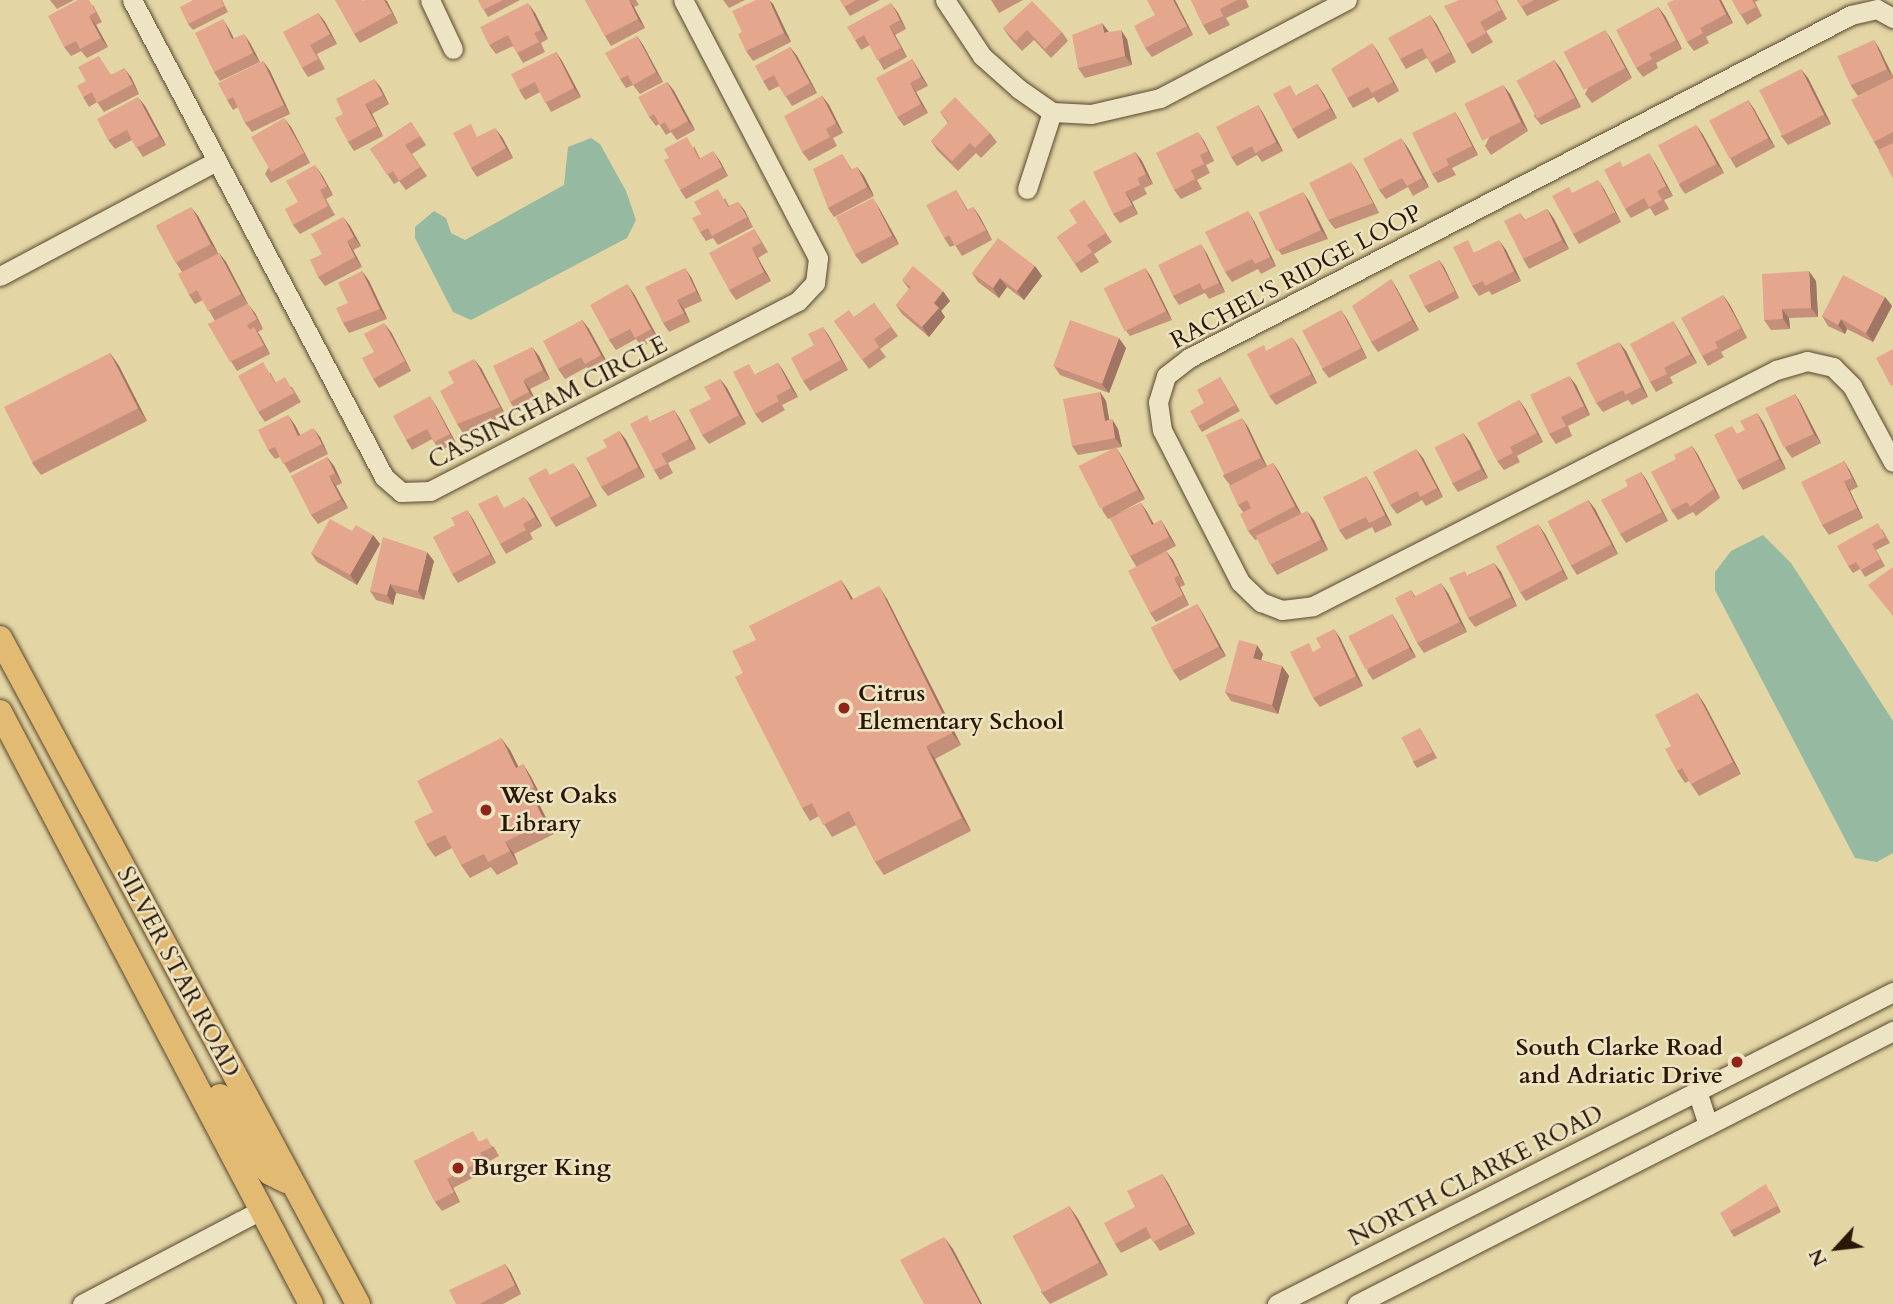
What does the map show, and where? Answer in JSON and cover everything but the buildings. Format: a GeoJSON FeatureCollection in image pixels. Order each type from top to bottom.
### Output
{"type":"FeatureCollection","features":[{"type":"Feature","properties":{"kind":"main road","name":"SILVER STAR ROAD"},"geometry":{"type":"LineString","coordinates":[[0,638],[358,1304]]}},
{"type":"Feature","properties":{"kind":"main road","name":"SILVER STAR ROAD"},"geometry":{"type":"LineString","coordinates":[[0,712],[311,1304]]}},
{"type":"Feature","properties":{"kind":"main road"},"geometry":{"type":"LineString","coordinates":[[112,925],[131,931],[253,1153],[270,1173],[292,1184]]}},
{"type":"Feature","properties":{"kind":"street","name":"CASSINGHAM CIRCLE"},"geometry":{"type":"LineString","coordinates":[[132,0],[384,477],[401,492],[430,491],[798,301],[815,283],[818,258],[683,0]]}},
{"type":"Feature","properties":{"kind":"street"},"geometry":{"type":"LineString","coordinates":[[430,0],[453,49]]}},
{"type":"Feature","properties":{"kind":"street"},"geometry":{"type":"LineString","coordinates":[[945,0],[982,57],[1052,112],[1091,114],[1160,98],[1348,0]]}},
{"type":"Feature","properties":{"kind":"street","name":"RACHEL'S RIDGE LOOP"},"geometry":{"type":"LineString","coordinates":[[1893,18],[1877,9],[1852,15],[1189,358],[1166,376],[1157,402],[1163,430],[1240,582],[1261,602],[1282,610],[1313,606],[1776,370],[1807,362],[1833,367],[1852,386],[1893,462]]}},
{"type":"Feature","properties":{"kind":"street"},"geometry":{"type":"LineString","coordinates":[[1027,189],[1052,112]]}},
{"type":"Feature","properties":{"kind":"street"},"geometry":{"type":"LineString","coordinates":[[0,276],[216,160]]}},
{"type":"Feature","properties":{"kind":"street","name":"NORTH CLARKE ROAD"},"geometry":{"type":"LineString","coordinates":[[1277,1304],[1893,992]]}},
{"type":"Feature","properties":{"kind":"street"},"geometry":{"type":"LineString","coordinates":[[1357,1304],[1893,1031]]}},
{"type":"Feature","properties":{"kind":"street"},"geometry":{"type":"LineString","coordinates":[[1697,1091],[1708,1125]]}},
{"type":"Feature","properties":{"kind":"street"},"geometry":{"type":"LineString","coordinates":[[82,1304],[261,1210]]}},
{"type":"Feature","properties":{"kind":"shaded area"},"geometry":{"type":"Polygon","coordinates":[[[591,138],[600,144],[626,191],[636,220],[627,238],[471,320],[453,312],[415,238],[415,227],[434,211],[446,218],[451,233],[465,240],[564,185],[568,147],[591,138]]]}},
{"type":"Feature","properties":{"kind":"shaded area"},"geometry":{"type":"Polygon","coordinates":[[[1763,535],[1791,563],[1893,721],[1893,853],[1877,862],[1855,858],[1715,590],[1715,572],[1731,551],[1763,535]]]}},
{"type":"Feature","properties":{"kind":"place","name":"Citrus Elementary School"},"geometry":{"type":"Point","coordinates":[844,708]}},
{"type":"Feature","properties":{"kind":"place","name":"West Oaks Library"},"geometry":{"type":"Point","coordinates":[486,810]}},
{"type":"Feature","properties":{"kind":"place","name":"South Clarke Road and Adriatic Drive"},"geometry":{"type":"Point","coordinates":[1737,1062]}},
{"type":"Feature","properties":{"kind":"place","name":"Burger King"},"geometry":{"type":"Point","coordinates":[458,1168]}}]}
